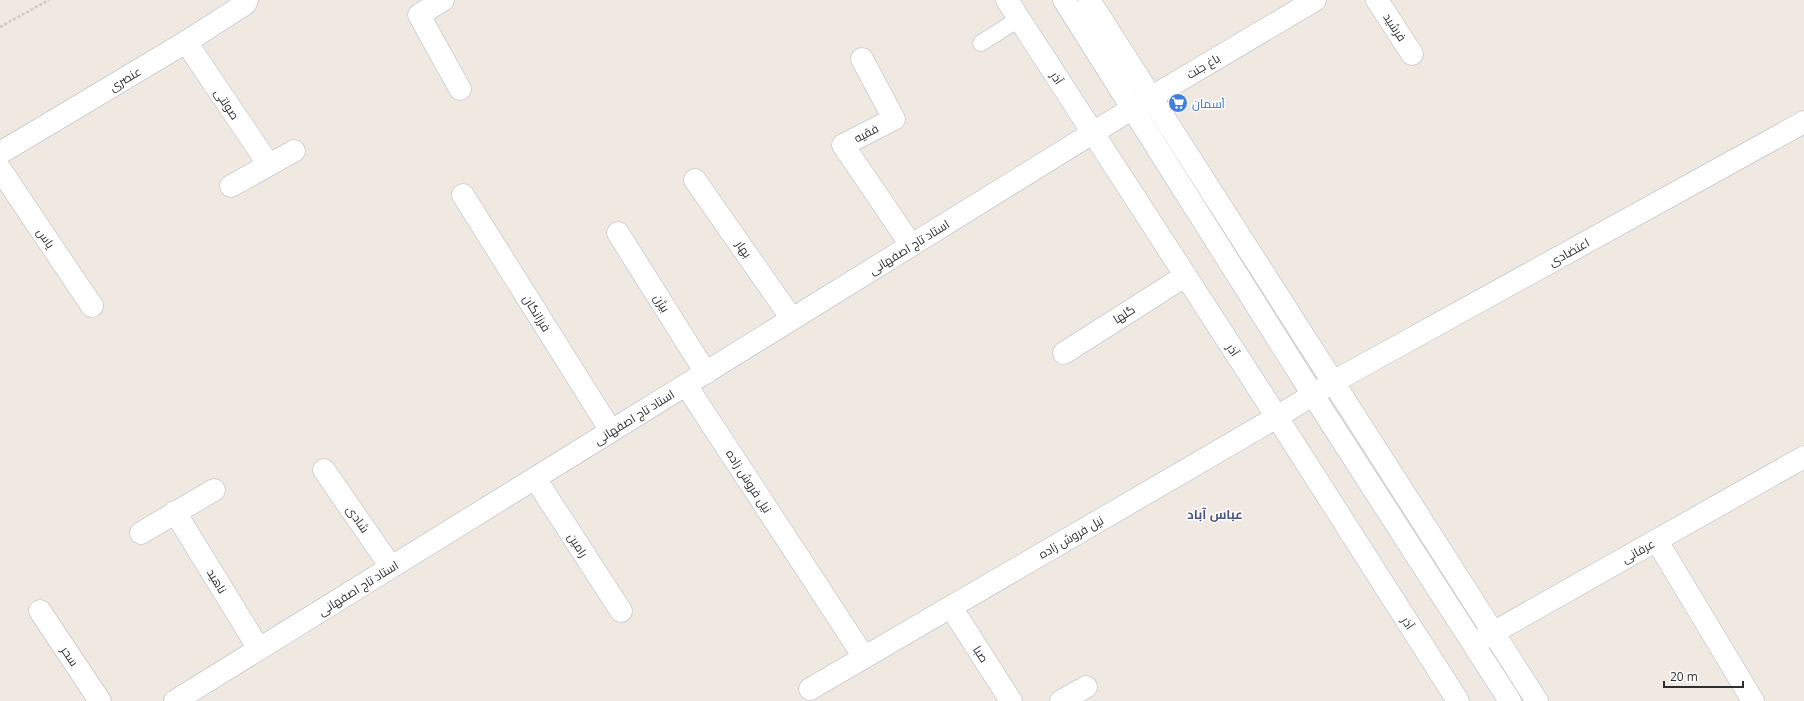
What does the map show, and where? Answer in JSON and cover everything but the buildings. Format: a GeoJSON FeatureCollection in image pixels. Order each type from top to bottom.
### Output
{"type":"FeatureCollection","features":[{"type":"Feature","properties":{"kind":"street","name":"عنصری"},"geometry":{"type":"LineString","coordinates":[[0,154],[186,42],[245,4],[247,0]]}},
{"type":"Feature","properties":{"kind":"street"},"geometry":{"type":"LineString","coordinates":[[443,0],[419,15],[460,89]]}},
{"type":"Feature","properties":{"kind":"street","name":"آذر"},"geometry":{"type":"LineString","coordinates":[[1007,0],[1092,134],[1277,417],[1458,701]]}},
{"type":"Feature","properties":{"kind":"street"},"geometry":{"type":"LineString","coordinates":[[1064,0],[1313,395],[1510,701]]}},
{"type":"Feature","properties":{"kind":"street"},"geometry":{"type":"LineString","coordinates":[[1089,0],[1537,701]]}},
{"type":"Feature","properties":{"kind":"street","name":"باغ جنت"},"geometry":{"type":"LineString","coordinates":[[1092,134],[1151,97],[1315,0]]}},
{"type":"Feature","properties":{"kind":"street","name":"فرشید"},"geometry":{"type":"LineString","coordinates":[[1377,0],[1412,54]]}},
{"type":"Feature","properties":{"kind":"street","name":"صولتی"},"geometry":{"type":"LineString","coordinates":[[186,42],[269,165]]}},
{"type":"Feature","properties":{"kind":"street","name":"فقیه"},"geometry":{"type":"LineString","coordinates":[[862,59],[894,119],[843,145],[911,246]]}},
{"type":"Feature","properties":{"kind":"street","name":"اعتضادی"},"geometry":{"type":"LineString","coordinates":[[1313,395],[1333,382],[1804,122]]}},
{"type":"Feature","properties":{"kind":"street","name":"استاد تاج اصفهانی"},"geometry":{"type":"LineString","coordinates":[[176,701],[1092,134]]}},
{"type":"Feature","properties":{"kind":"street"},"geometry":{"type":"LineString","coordinates":[[232,186],[294,151]]}},
{"type":"Feature","properties":{"kind":"street","name":"یاس"},"geometry":{"type":"LineString","coordinates":[[0,169],[92,306]]}},
{"type":"Feature","properties":{"kind":"street","name":"بهار"},"geometry":{"type":"LineString","coordinates":[[695,180],[792,319]]}},
{"type":"Feature","properties":{"kind":"street","name":"فرزانگان"},"geometry":{"type":"LineString","coordinates":[[463,195],[611,431]]}},
{"type":"Feature","properties":{"kind":"street","name":"بیژن"},"geometry":{"type":"LineString","coordinates":[[618,233],[706,373]]}},
{"type":"Feature","properties":{"kind":"street","name":"گلها"},"geometry":{"type":"LineString","coordinates":[[1064,353],[1185,276]]}},
{"type":"Feature","properties":{"kind":"street","name":"نیل فروش زاده"},"geometry":{"type":"LineString","coordinates":[[686,385],[864,657]]}},
{"type":"Feature","properties":{"kind":"street","name":"نیل فروش زاده"},"geometry":{"type":"LineString","coordinates":[[810,689],[1313,395]]}},
{"type":"Feature","properties":{"kind":"street","name":"عرفانی"},"geometry":{"type":"LineString","coordinates":[[1472,644],[1657,541],[1802,463]]}},
{"type":"Feature","properties":{"kind":"street","name":"شادی"},"geometry":{"type":"LineString","coordinates":[[324,470],[391,567]]}},
{"type":"Feature","properties":{"kind":"street","name":"رامین"},"geometry":{"type":"LineString","coordinates":[[535,478],[621,611]]}},
{"type":"Feature","properties":{"kind":"street"},"geometry":{"type":"LineString","coordinates":[[141,533],[214,490]]}},
{"type":"Feature","properties":{"kind":"street","name":"ناهید"},"geometry":{"type":"LineString","coordinates":[[175,512],[259,649]]}},
{"type":"Feature","properties":{"kind":"street"},"geometry":{"type":"LineString","coordinates":[[1657,541],[1753,700]]}},
{"type":"Feature","properties":{"kind":"street","name":"صبا"},"geometry":{"type":"LineString","coordinates":[[951,607],[1011,701]]}},
{"type":"Feature","properties":{"kind":"street","name":"سحر"},"geometry":{"type":"LineString","coordinates":[[40,611],[100,701]]}},
{"type":"Feature","properties":{"kind":"street"},"geometry":{"type":"LineString","coordinates":[[1061,701],[1086,687]]}},
{"type":"Feature","properties":{"kind":"lane"},"geometry":{"type":"LineString","coordinates":[[981,43],[1019,19]]}},
{"type":"Feature","properties":{"kind":"path"},"geometry":{"type":"LineString","coordinates":[[0,27],[49,0]]}},
{"type":"Feature","properties":{"kind":"place","name":"آسمان"},"geometry":{"type":"Point","coordinates":[1178,103]}},
{"type":"Feature","properties":{"kind":"district","name":"عباس آباد"},"geometry":{"type":"Point","coordinates":[1215,514]}}]}
